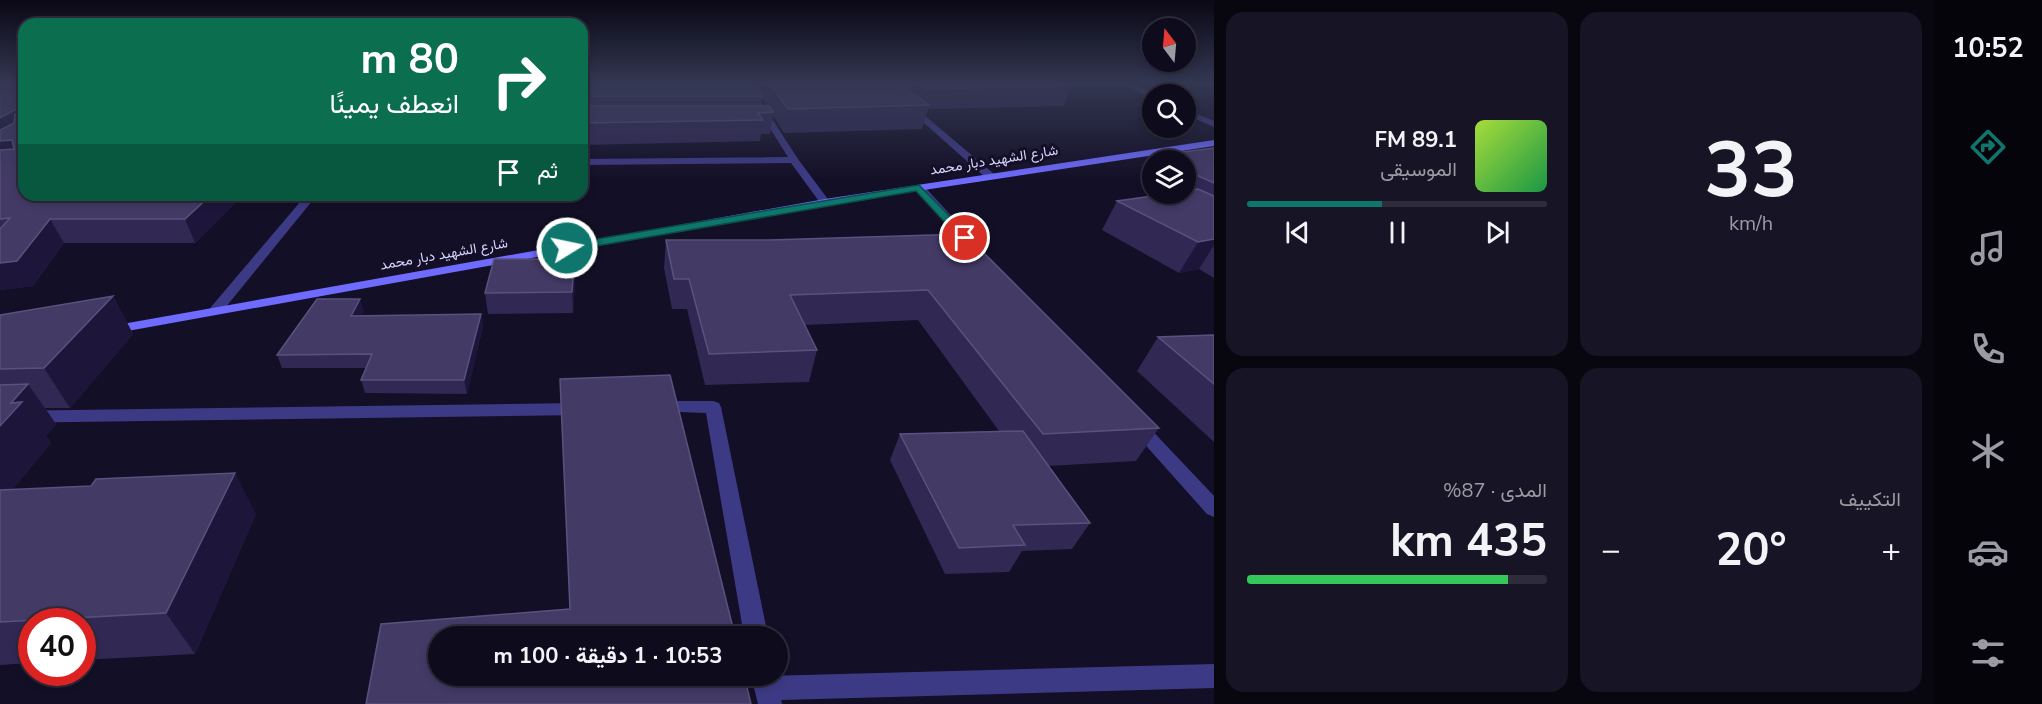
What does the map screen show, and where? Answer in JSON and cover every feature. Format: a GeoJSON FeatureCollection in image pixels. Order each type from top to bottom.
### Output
{"type":"FeatureCollection","features":[{"type":"Feature","properties":{"kind":"street"},"geometry":{"type":"LineString","coordinates":[[765,115],[794,160],[825,202]]}},
{"type":"Feature","properties":{"kind":"street"},"geometry":{"type":"LineString","coordinates":[[917,115],[990,176]]}},
{"type":"Feature","properties":{"kind":"street"},"geometry":{"type":"LineString","coordinates":[[1196,116],[1214,124]]}},
{"type":"Feature","properties":{"kind":"street"},"geometry":{"type":"LineString","coordinates":[[758,122],[770,122]]}},
{"type":"Feature","properties":{"kind":"street","name":"شارع الشهيد دبار محمد"},"geometry":{"type":"LineString","coordinates":[[102,331],[825,202],[1214,143]]}},
{"type":"Feature","properties":{"kind":"street"},"geometry":{"type":"LineString","coordinates":[[588,162],[794,160]]}},
{"type":"Feature","properties":{"kind":"street"},"geometry":{"type":"LineString","coordinates":[[919,187],[982,257]]}},
{"type":"Feature","properties":{"kind":"street"},"geometry":{"type":"LineString","coordinates":[[216,310],[307,201]]}},
{"type":"Feature","properties":{"kind":"street"},"geometry":{"type":"LineString","coordinates":[[642,408],[713,407],[754,626]]}},
{"type":"Feature","properties":{"kind":"street"},"geometry":{"type":"LineString","coordinates":[[0,417],[594,408]]}},
{"type":"Feature","properties":{"kind":"street"},"geometry":{"type":"LineString","coordinates":[[1126,414],[1214,509]]}},
{"type":"Feature","properties":{"kind":"street"},"geometry":{"type":"LineString","coordinates":[[767,689],[1214,676]]}},
{"type":"Feature","properties":{"kind":"building"},"geometry":{"type":"Polygon","coordinates":[[[15,115],[18,115],[18,201],[204,201],[185,219],[50,219],[17,261],[0,263],[0,229],[10,218],[0,219],[0,150],[14,149],[12,140],[0,141],[0,130],[14,123],[15,115]]]}},
{"type":"Feature","properties":{"kind":"building"},"geometry":{"type":"Polygon","coordinates":[[[588,115],[759,115],[763,120],[588,123],[588,115]]]}},
{"type":"Feature","properties":{"kind":"building"},"geometry":{"type":"Polygon","coordinates":[[[1214,148],[1214,183],[1196,175],[1196,150],[1214,148]]]}},
{"type":"Feature","properties":{"kind":"building"},"geometry":{"type":"Polygon","coordinates":[[[1196,189],[1214,196],[1214,239],[1198,242],[1117,201],[1142,198],[1142,204],[1196,204],[1196,189]]]}},
{"type":"Feature","properties":{"kind":"building"},"geometry":{"type":"Polygon","coordinates":[[[965,234],[1159,428],[1043,434],[928,290],[790,295],[817,350],[709,354],[689,279],[674,279],[666,240],[769,240],[965,234]]]}},
{"type":"Feature","properties":{"kind":"building"},"geometry":{"type":"Polygon","coordinates":[[[541,246],[575,246],[572,292],[485,293],[494,259],[539,259],[541,246]]]}},
{"type":"Feature","properties":{"kind":"building"},"geometry":{"type":"Polygon","coordinates":[[[113,296],[44,368],[0,369],[0,315],[113,296]]]}},
{"type":"Feature","properties":{"kind":"building"},"geometry":{"type":"Polygon","coordinates":[[[317,299],[360,299],[351,316],[481,314],[464,380],[361,380],[372,354],[277,355],[317,299]]]}},
{"type":"Feature","properties":{"kind":"building"},"geometry":{"type":"Polygon","coordinates":[[[1214,335],[1214,384],[1158,337],[1214,335]]]}},
{"type":"Feature","properties":{"kind":"building"},"geometry":{"type":"Polygon","coordinates":[[[670,375],[733,626],[428,626],[428,686],[747,686],[751,704],[366,704],[381,624],[570,609],[560,379],[670,375]]]}},
{"type":"Feature","properties":{"kind":"building"},"geometry":{"type":"Polygon","coordinates":[[[28,384],[11,403],[22,402],[0,426],[0,385],[28,384]]]}},
{"type":"Feature","properties":{"kind":"building"},"geometry":{"type":"Polygon","coordinates":[[[1023,431],[1090,523],[1013,525],[1025,545],[959,548],[900,434],[1023,431]]]}},
{"type":"Feature","properties":{"kind":"building"},"geometry":{"type":"Polygon","coordinates":[[[235,473],[166,613],[96,617],[96,608],[18,608],[18,621],[0,622],[0,490],[91,486],[96,479],[235,473]]]}},
{"type":"Feature","properties":{"kind":"route"},"geometry":{"type":"LineString","coordinates":[[567,248],[919,187],[965,238]]}}]}
